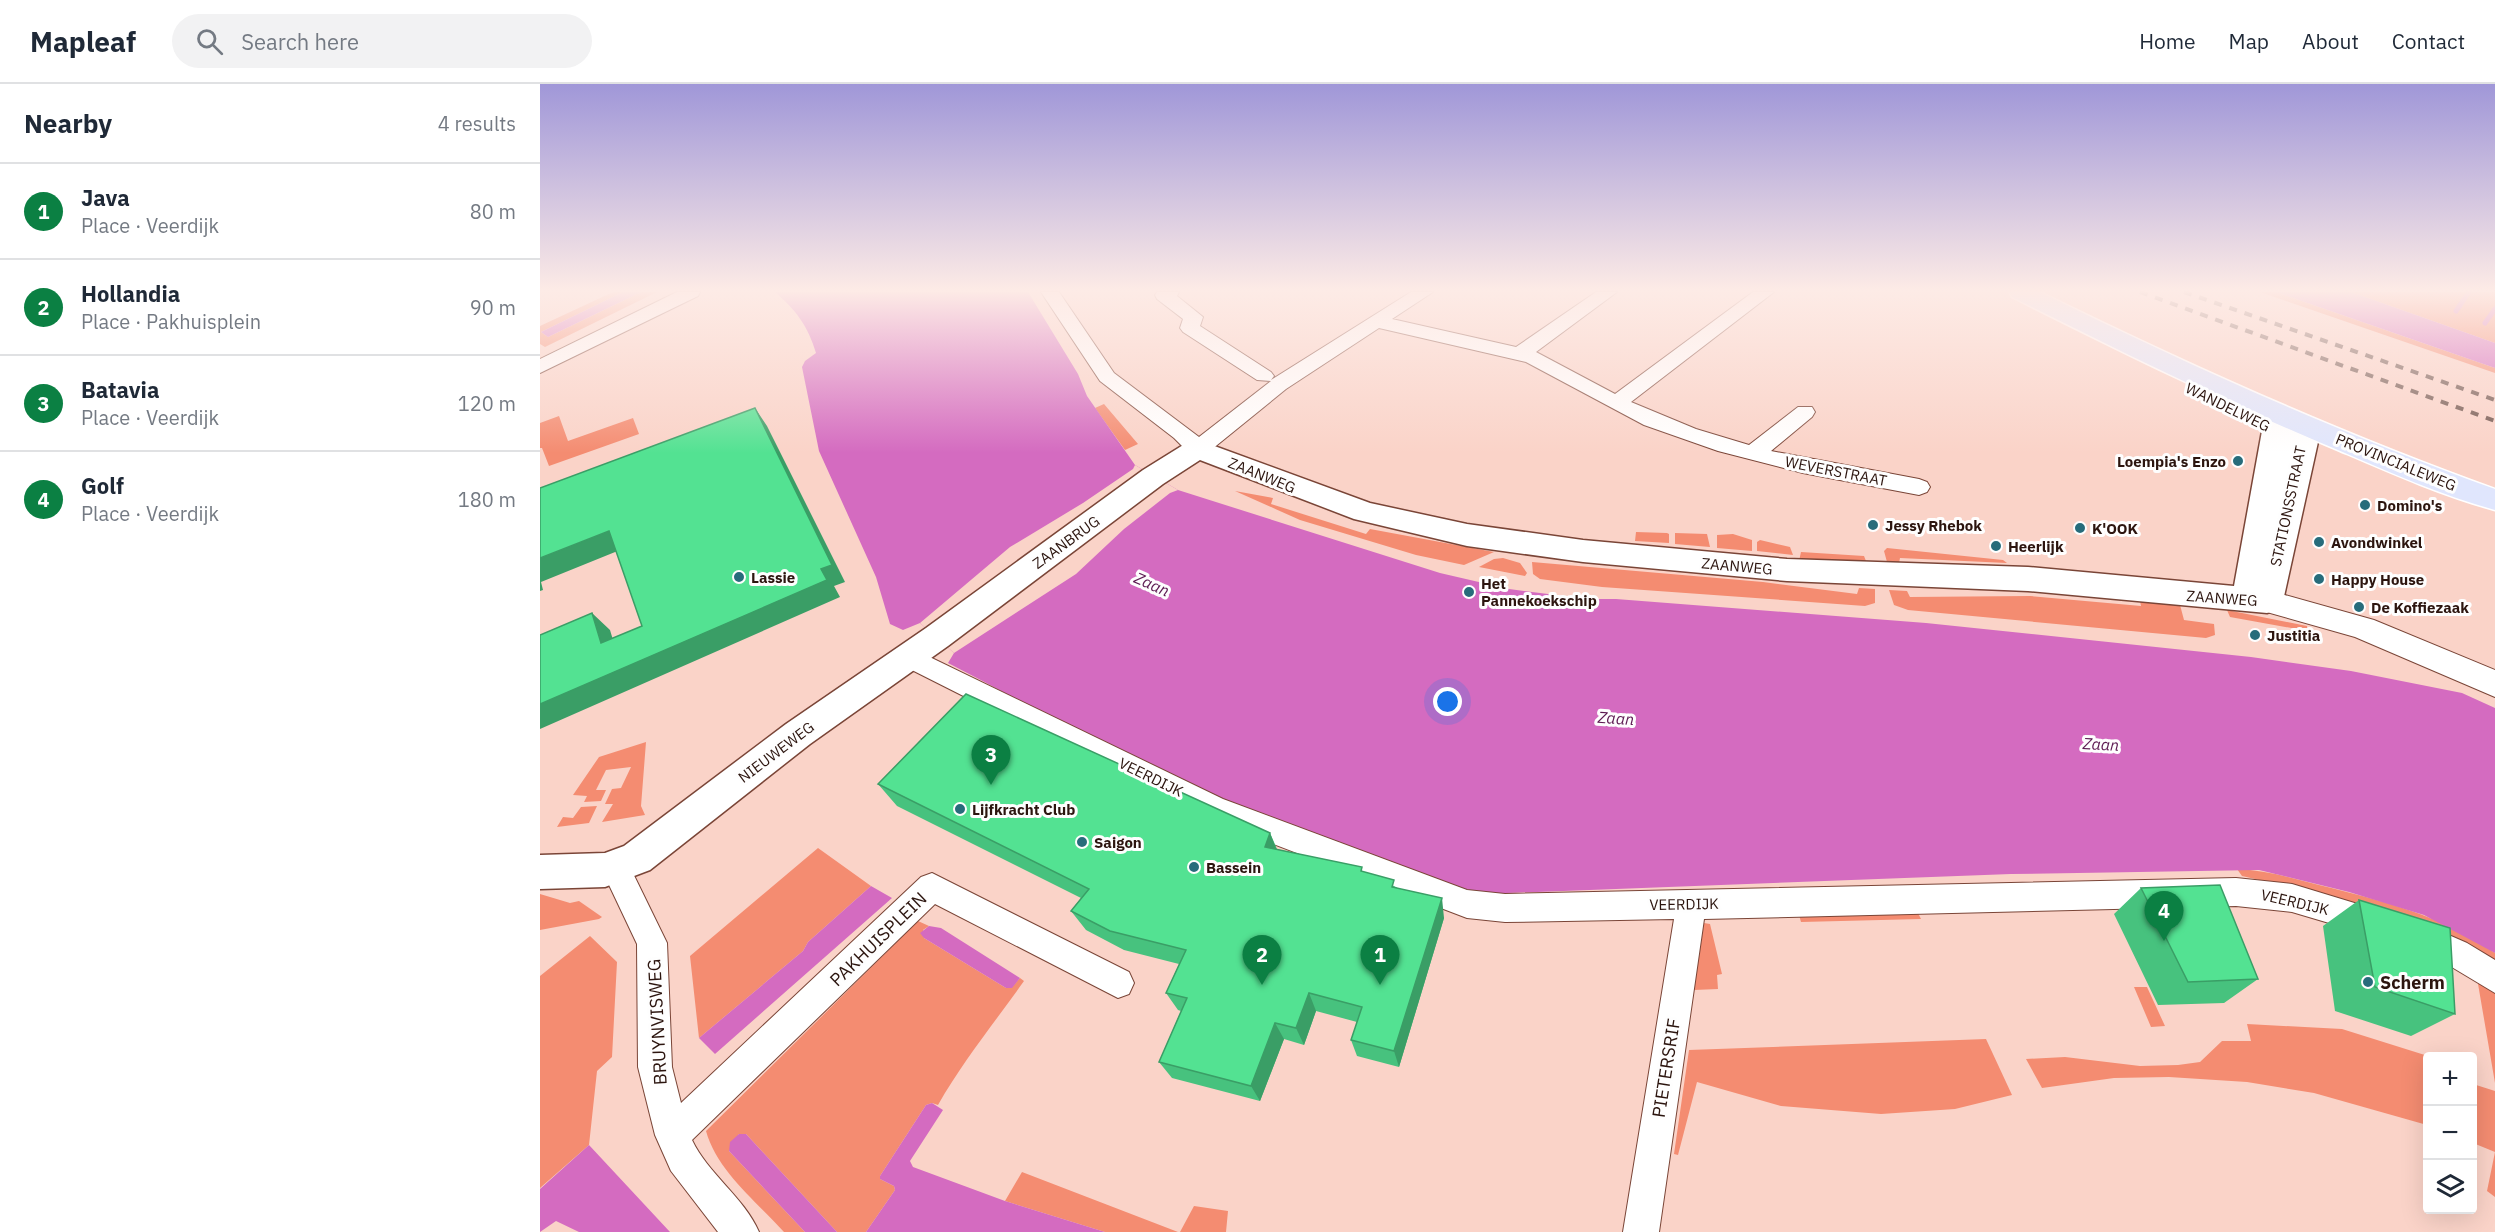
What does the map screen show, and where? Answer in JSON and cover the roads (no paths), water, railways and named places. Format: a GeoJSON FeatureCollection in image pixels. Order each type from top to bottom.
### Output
{"type":"FeatureCollection","features":[{"type":"Feature","properties":{"kind":"main road","name":"WANDELWEG"},"geometry":{"type":"LineString","coordinates":[[2117,346],[2135,359],[2238,416],[2292,432]]}},
{"type":"Feature","properties":{"kind":"main road","name":"PROVINCIALEWEG"},"geometry":{"type":"LineString","coordinates":[[2292,432],[2495,500]]}},
{"type":"Feature","properties":{"kind":"main road","name":"PROVINCIALEWEG"},"geometry":{"type":"LineString","coordinates":[[2292,432],[2495,512]]}},
{"type":"Feature","properties":{"kind":"main road","name":"STATIONSSTRAAT"},"geometry":{"type":"LineString","coordinates":[[2257,600],[2292,432]]}},
{"type":"Feature","properties":{"kind":"main road","name":"ZAANBRUG"},"geometry":{"type":"LineString","coordinates":[[923,653],[1153,477],[1198,449]]}},
{"type":"Feature","properties":{"kind":"main road","name":"ZAANWEG"},"geometry":{"type":"LineString","coordinates":[[1198,449],[1364,512],[1467,535],[1583,551],[1787,570],[2028,579],[2257,600]]}},
{"type":"Feature","properties":{"kind":"main road","name":"NIEUWEWEG"},"geometry":{"type":"LineString","coordinates":[[616,868],[657,845],[798,734],[923,653]]}},
{"type":"Feature","properties":{"kind":"main road"},"geometry":{"type":"LineString","coordinates":[[540,872],[595,871],[616,868]]}},
{"type":"Feature","properties":{"kind":"street"},"geometry":{"type":"LineString","coordinates":[[540,367],[583,346]]}},
{"type":"Feature","properties":{"kind":"street","name":"ZAANWEG"},"geometry":{"type":"LineString","coordinates":[[1086,346],[1107,377],[1182,434],[1198,449]]}},
{"type":"Feature","properties":{"kind":"street"},"geometry":{"type":"LineString","coordinates":[[1217,346],[1264,376]]}},
{"type":"Feature","properties":{"kind":"street"},"geometry":{"type":"LineString","coordinates":[[1198,449],[1227,422],[1277,384],[1339,346]]}},
{"type":"Feature","properties":{"kind":"street","name":"WEVERSTRAAT"},"geometry":{"type":"LineString","coordinates":[[1484,346],[1521,353],[1652,421],[1804,468],[1919,487]]}},
{"type":"Feature","properties":{"kind":"street"},"geometry":{"type":"LineString","coordinates":[[1521,353],[1532,346]]}},
{"type":"Feature","properties":{"kind":"street"},"geometry":{"type":"LineString","coordinates":[[1616,403],[1693,346]]}},
{"type":"Feature","properties":{"kind":"street","name":"WEVERSTRAAT"},"geometry":{"type":"LineString","coordinates":[[1755,453],[1805,412]]}},
{"type":"Feature","properties":{"kind":"street","name":"ZAANWEG"},"geometry":{"type":"LineString","coordinates":[[2257,600],[2363,628],[2495,684]]}},
{"type":"Feature","properties":{"kind":"street","name":"VEERDIJK"},"geometry":{"type":"LineString","coordinates":[[923,653],[1213,808],[1445,898],[1467,904],[1505,908],[2254,892],[2292,898],[2407,932],[2456,953],[2495,978]]}},
{"type":"Feature","properties":{"kind":"street","name":"BRUYNVISWEG"},"geometry":{"type":"LineString","coordinates":[[616,868],[652,943],[655,1067],[672,1135],[683,1159],[695,1177],[741,1232]]}},
{"type":"Feature","properties":{"kind":"street","name":"PAKHUISPLEIN"},"geometry":{"type":"LineString","coordinates":[[672,1135],[932,887],[1118,983]]}},
{"type":"Feature","properties":{"kind":"street","name":"PIETERSRIF"},"geometry":{"type":"LineString","coordinates":[[1641,1232],[1691,905]]}},
{"type":"Feature","properties":{"kind":"water","name":"Zaan"},"geometry":{"type":"Polygon","coordinates":[[[814,346],[1061,346],[1078,374],[1087,396],[1135,465],[1178,490],[1440,573],[1509,589],[1588,599],[1616,599],[1926,623],[2251,657],[2351,671],[2462,693],[2495,708],[2495,953],[2424,915],[2349,892],[2259,870],[2011,874],[1482,894],[1363,856],[1208,795],[1142,765],[948,663],[954,653],[920,623],[903,630],[890,624],[876,577],[819,451],[802,367],[805,361],[816,353],[814,346]]]}},
{"type":"Feature","properties":{"kind":"water"},"geometry":{"type":"Polygon","coordinates":[[[2430,346],[2495,346],[2495,368],[2430,346]]]}},
{"type":"Feature","properties":{"kind":"water"},"geometry":{"type":"Polygon","coordinates":[[[871,886],[892,898],[715,1054],[699,1038],[803,951],[808,942],[871,886]]]}},
{"type":"Feature","properties":{"kind":"water"},"geometry":{"type":"Polygon","coordinates":[[[929,926],[941,928],[1020,978],[1012,988],[1006,988],[924,938],[920,933],[929,926]]]}},
{"type":"Feature","properties":{"kind":"water"},"geometry":{"type":"Polygon","coordinates":[[[932,1103],[943,1110],[910,1161],[913,1167],[1005,1201],[1105,1232],[866,1232],[895,1190],[894,1186],[880,1179],[880,1176],[926,1105],[932,1103]]]}},
{"type":"Feature","properties":{"kind":"water"},"geometry":{"type":"Polygon","coordinates":[[[739,1134],[746,1134],[837,1232],[805,1232],[729,1151],[730,1142],[739,1134]]]}},
{"type":"Feature","properties":{"kind":"water"},"geometry":{"type":"Polygon","coordinates":[[[589,1145],[670,1232],[579,1232],[556,1221],[540,1232],[540,1189],[589,1145]]]}},
{"type":"Feature","properties":{"kind":"railway"},"geometry":{"type":"LineString","coordinates":[[2287,346],[2495,421]]}},
{"type":"Feature","properties":{"kind":"railway"},"geometry":{"type":"LineString","coordinates":[[2338,346],[2495,400]]}},
{"type":"Feature","properties":{"kind":"place","name":"Loempia's Enzo"},"geometry":{"type":"Point","coordinates":[2238,461]}},
{"type":"Feature","properties":{"kind":"place","name":"Domino's"},"geometry":{"type":"Point","coordinates":[2365,505]}},
{"type":"Feature","properties":{"kind":"place","name":"Jessy Rhebok"},"geometry":{"type":"Point","coordinates":[1873,525]}},
{"type":"Feature","properties":{"kind":"place","name":"K'OOK"},"geometry":{"type":"Point","coordinates":[2080,528]}},
{"type":"Feature","properties":{"kind":"place","name":"Avondwinkel"},"geometry":{"type":"Point","coordinates":[2319,542]}},
{"type":"Feature","properties":{"kind":"place","name":"Heerlijk"},"geometry":{"type":"Point","coordinates":[1996,546]}},
{"type":"Feature","properties":{"kind":"place","name":"Lassie"},"geometry":{"type":"Point","coordinates":[739,577]}},
{"type":"Feature","properties":{"kind":"place","name":"Happy House"},"geometry":{"type":"Point","coordinates":[2319,579]}},
{"type":"Feature","properties":{"kind":"place","name":"Het Pannekoekschip"},"geometry":{"type":"Point","coordinates":[1469,592]}},
{"type":"Feature","properties":{"kind":"place","name":"De Koffiezaak"},"geometry":{"type":"Point","coordinates":[2359,607]}},
{"type":"Feature","properties":{"kind":"place","name":"Justitia"},"geometry":{"type":"Point","coordinates":[2255,635]}},
{"type":"Feature","properties":{"kind":"place","name":"Batavia"},"geometry":{"type":"Point","coordinates":[991,785]}},
{"type":"Feature","properties":{"kind":"place","name":"Lijfkracht Club"},"geometry":{"type":"Point","coordinates":[960,809]}},
{"type":"Feature","properties":{"kind":"place","name":"Saigon"},"geometry":{"type":"Point","coordinates":[1082,842]}},
{"type":"Feature","properties":{"kind":"place","name":"Bassein"},"geometry":{"type":"Point","coordinates":[1194,867]}},
{"type":"Feature","properties":{"kind":"place","name":"Golf"},"geometry":{"type":"Point","coordinates":[2164,941]}},
{"type":"Feature","properties":{"kind":"place","name":"Scherm"},"geometry":{"type":"Point","coordinates":[2368,982]}},
{"type":"Feature","properties":{"kind":"place","name":"Hollandia"},"geometry":{"type":"Point","coordinates":[1262,985]}},
{"type":"Feature","properties":{"kind":"place","name":"Java"},"geometry":{"type":"Point","coordinates":[1380,985]}}]}
